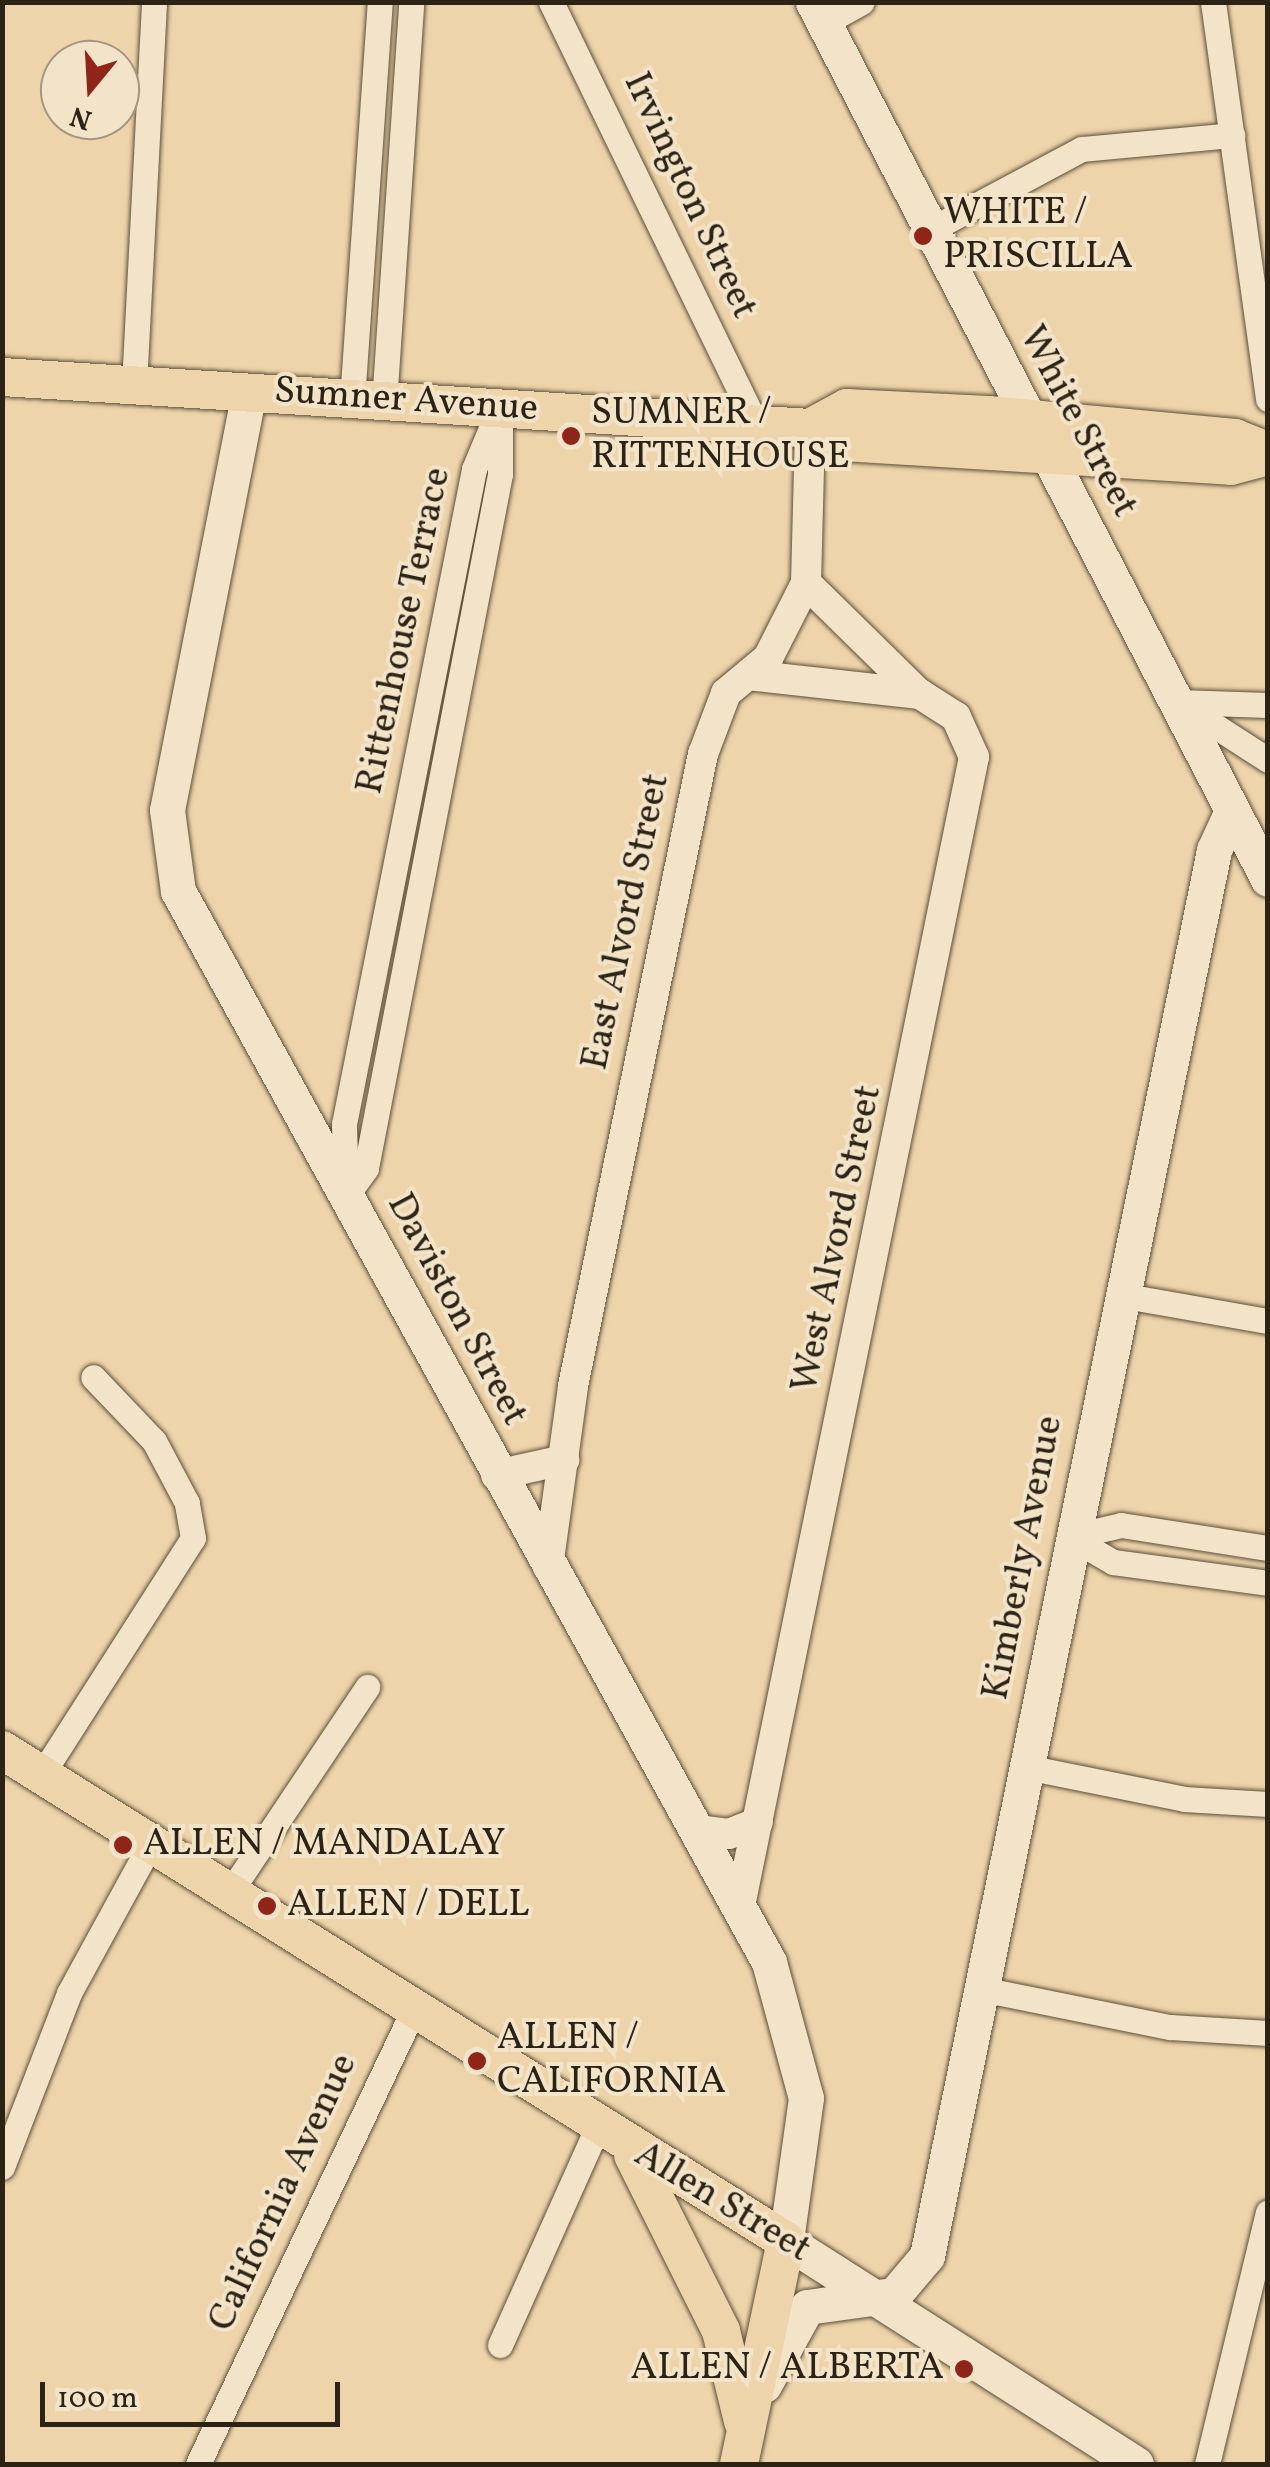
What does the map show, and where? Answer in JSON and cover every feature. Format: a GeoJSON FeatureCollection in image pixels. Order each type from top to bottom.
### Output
{"type":"FeatureCollection","features":[{"type":"Feature","properties":{"kind":"main road","name":"White Street"},"geometry":{"type":"LineString","coordinates":[[819,13],[1024,419],[1178,702],[1268,879]]}},
{"type":"Feature","properties":{"kind":"main road","name":"Sumner Avenue"},"geometry":{"type":"LineString","coordinates":[[2,377],[756,424],[810,428],[843,442],[1231,466],[1268,454]]}},
{"type":"Feature","properties":{"kind":"main road","name":"Daviston Street"},"geometry":{"type":"LineString","coordinates":[[249,392],[166,852],[188,914],[496,1475],[740,1906],[781,1990],[804,2078],[805,2142],[786,2241]]}},
{"type":"Feature","properties":{"kind":"main road","name":"Sumner Avenue"},"geometry":{"type":"LineString","coordinates":[[810,428],[848,408],[1236,438],[1268,454]]}},
{"type":"Feature","properties":{"kind":"main road","name":"Kimberly Avenue"},"geometry":{"type":"LineString","coordinates":[[879,2300],[909,2287],[927,2256],[1070,1538],[1214,850],[1232,813]]}},
{"type":"Feature","properties":{"kind":"main road","name":"Allen Street"},"geometry":{"type":"LineString","coordinates":[[2,1750],[1136,2464]]}},
{"type":"Feature","properties":{"kind":"main road"},"geometry":{"type":"LineString","coordinates":[[612,2135],[658,2189],[721,2332],[743,2449]]}},
{"type":"Feature","properties":{"kind":"main road"},"geometry":{"type":"LineString","coordinates":[[743,2449],[786,2241]]}},
{"type":"Feature","properties":{"kind":"main road"},"geometry":{"type":"LineString","coordinates":[[743,2449],[800,2313],[824,2302],[879,2300]]}},
{"type":"Feature","properties":{"kind":"street"},"geometry":{"type":"LineString","coordinates":[[134,385],[154,2]]}},
{"type":"Feature","properties":{"kind":"street"},"geometry":{"type":"LineString","coordinates":[[368,402],[380,2]]}},
{"type":"Feature","properties":{"kind":"street"},"geometry":{"type":"LineString","coordinates":[[368,402],[411,2]]}},
{"type":"Feature","properties":{"kind":"street","name":"Irvington Street"},"geometry":{"type":"LineString","coordinates":[[551,2],[756,424]]}},
{"type":"Feature","properties":{"kind":"street"},"geometry":{"type":"LineString","coordinates":[[819,13],[862,2]]}},
{"type":"Feature","properties":{"kind":"street"},"geometry":{"type":"LineString","coordinates":[[1213,2],[1268,399]]}},
{"type":"Feature","properties":{"kind":"street"},"geometry":{"type":"LineString","coordinates":[[930,230],[1082,149],[1232,135]]}},
{"type":"Feature","properties":{"kind":"street","name":"Rittenhouse Terrace"},"geometry":{"type":"LineString","coordinates":[[346,1196],[344,1124],[474,468],[500,407]]}},
{"type":"Feature","properties":{"kind":"street","name":"East Alvord Street"},"geometry":{"type":"LineString","coordinates":[[548,1567],[564,1460],[703,754],[722,699],[776,646],[806,583],[810,428]]}},
{"type":"Feature","properties":{"kind":"street","name":"West Alvord Street"},"geometry":{"type":"LineString","coordinates":[[740,1906],[974,770],[956,718],[920,694],[806,583]]}},
{"type":"Feature","properties":{"kind":"street"},"geometry":{"type":"LineString","coordinates":[[748,674],[920,694]]}},
{"type":"Feature","properties":{"kind":"street"},"geometry":{"type":"LineString","coordinates":[[1178,702],[1268,705]]}},
{"type":"Feature","properties":{"kind":"street"},"geometry":{"type":"LineString","coordinates":[[1178,702],[1268,760]]}},
{"type":"Feature","properties":{"kind":"street"},"geometry":{"type":"LineString","coordinates":[[1120,1295],[1268,1321]]}},
{"type":"Feature","properties":{"kind":"street"},"geometry":{"type":"LineString","coordinates":[[42,1774],[154,1608],[194,1525],[154,1441],[93,1377]]}},
{"type":"Feature","properties":{"kind":"street"},"geometry":{"type":"LineString","coordinates":[[496,1475],[564,1460]]}},
{"type":"Feature","properties":{"kind":"street"},"geometry":{"type":"LineString","coordinates":[[1121,1525],[1267,1548],[1267,1584],[1113,1562],[1070,1538],[1121,1525]]}},
{"type":"Feature","properties":{"kind":"street"},"geometry":{"type":"LineString","coordinates":[[230,1892],[366,1687]]}},
{"type":"Feature","properties":{"kind":"street"},"geometry":{"type":"LineString","coordinates":[[1026,1766],[1184,1800],[1268,1804]]}},
{"type":"Feature","properties":{"kind":"street"},"geometry":{"type":"LineString","coordinates":[[697,1830],[729,1834],[758,1822]]}},
{"type":"Feature","properties":{"kind":"street"},"geometry":{"type":"LineString","coordinates":[[2,2167],[68,1993],[150,1842]]}},
{"type":"Feature","properties":{"kind":"street"},"geometry":{"type":"LineString","coordinates":[[981,1989],[1170,2026],[1268,2033]]}},
{"type":"Feature","properties":{"kind":"street","name":"California Avenue"},"geometry":{"type":"LineString","coordinates":[[198,2464],[414,2010]]}},
{"type":"Feature","properties":{"kind":"street"},"geometry":{"type":"LineString","coordinates":[[500,2345],[612,2135]]}},
{"type":"Feature","properties":{"kind":"street"},"geometry":{"type":"LineString","coordinates":[[1207,2464],[1268,2212]]}},
{"type":"Feature","properties":{"kind":"place","name":"WHITE / PRISCILLA"},"geometry":{"type":"Point","coordinates":[923,236]}},
{"type":"Feature","properties":{"kind":"place","name":"SUMNER / RITTENHOUSE"},"geometry":{"type":"Point","coordinates":[571,436]}},
{"type":"Feature","properties":{"kind":"place","name":"ALLEN / MANDALAY"},"geometry":{"type":"Point","coordinates":[123,1845]}},
{"type":"Feature","properties":{"kind":"place","name":"ALLEN / DELL"},"geometry":{"type":"Point","coordinates":[267,1906]}},
{"type":"Feature","properties":{"kind":"place","name":"ALLEN / CALIFORNIA"},"geometry":{"type":"Point","coordinates":[477,2061]}},
{"type":"Feature","properties":{"kind":"place","name":"ALLEN / ALBERTA"},"geometry":{"type":"Point","coordinates":[964,2369]}}]}
